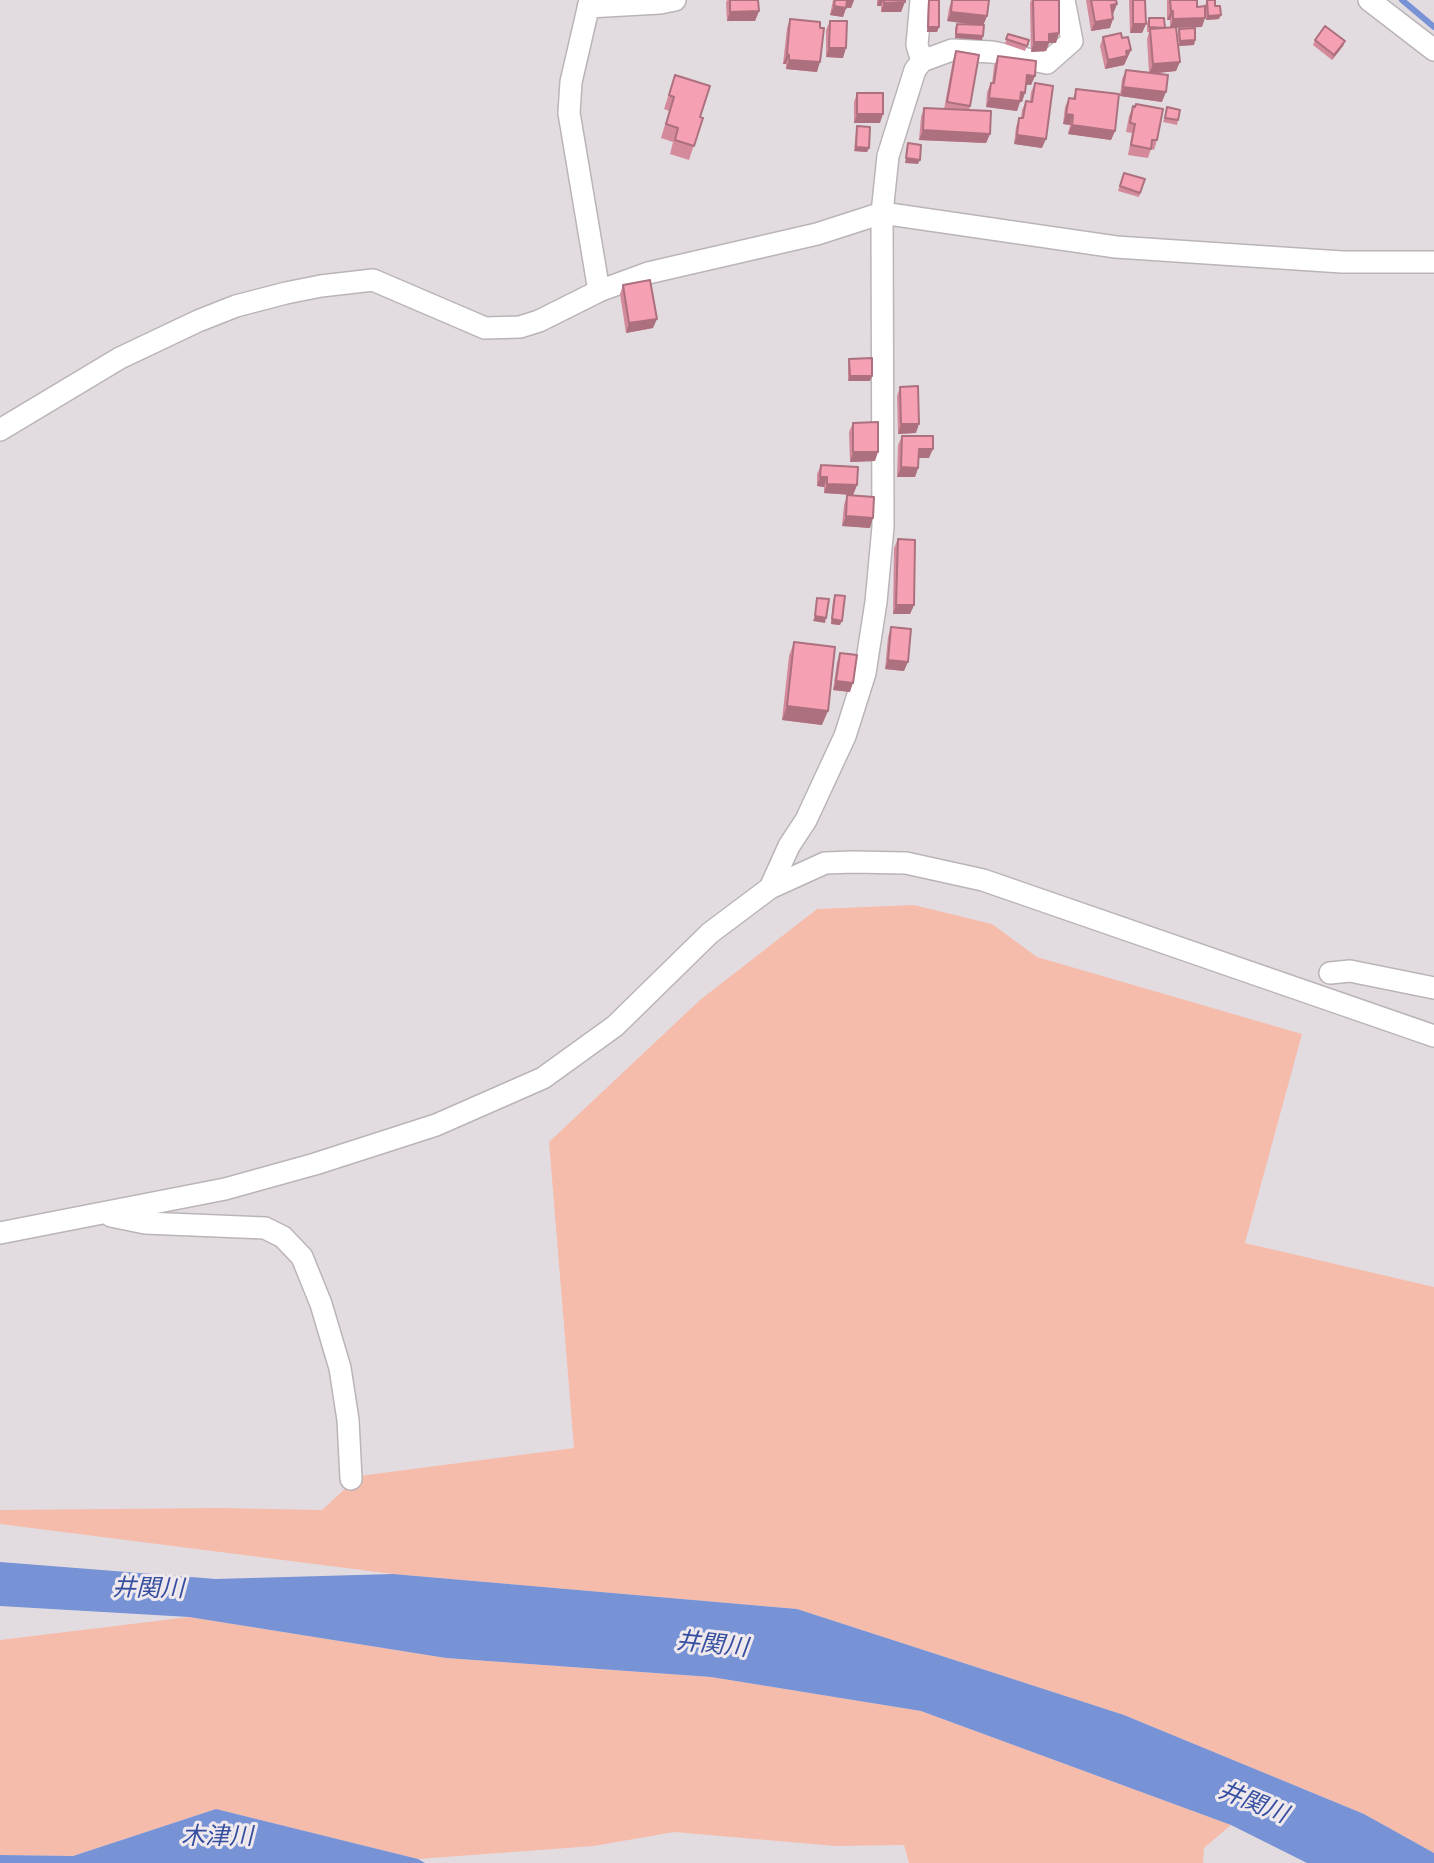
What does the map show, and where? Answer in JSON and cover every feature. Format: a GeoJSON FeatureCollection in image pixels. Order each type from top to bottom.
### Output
{"type":"FeatureCollection","features":[{"type":"Feature","properties":{"kind":"street"},"geometry":{"type":"LineString","coordinates":[[599,291],[569,113],[571,82],[589,4],[660,4],[675,0]]}},
{"type":"Feature","properties":{"kind":"street"},"geometry":{"type":"LineString","coordinates":[[921,0],[918,45],[922,61]]}},
{"type":"Feature","properties":{"kind":"street"},"geometry":{"type":"LineString","coordinates":[[770,887],[789,846],[806,820],[845,736],[865,673],[884,527],[882,213],[888,156],[915,70],[922,61],[952,50],[992,52],[1047,63],[1072,41],[1065,0]]}},
{"type":"Feature","properties":{"kind":"street"},"geometry":{"type":"LineString","coordinates":[[1369,0],[1434,50]]}},
{"type":"Feature","properties":{"kind":"street"},"geometry":{"type":"LineString","coordinates":[[0,430],[120,358],[236,306],[286,293],[373,280],[485,328],[505,329],[539,321],[599,291],[648,273],[817,234],[882,213],[1116,247],[1342,262],[1434,262]]}},
{"type":"Feature","properties":{"kind":"street"},"geometry":{"type":"LineString","coordinates":[[0,1233],[225,1189],[315,1164],[436,1125],[543,1078],[615,1026],[710,933],[770,887],[825,863],[906,863],[983,880],[1434,1036]]}},
{"type":"Feature","properties":{"kind":"street"},"geometry":{"type":"LineString","coordinates":[[1330,973],[1350,971],[1434,988]]}},
{"type":"Feature","properties":{"kind":"street"},"geometry":{"type":"LineString","coordinates":[[105,1214],[145,1223],[264,1228],[283,1237],[302,1257],[321,1304],[340,1368],[348,1420],[351,1479]]}},
{"type":"Feature","properties":{"kind":"shaded area"},"geometry":{"type":"Polygon","coordinates":[[[914,905],[992,924],[1037,957],[1302,1034],[1245,1243],[1434,1287],[1434,1853],[1364,1814],[1124,1715],[797,1609],[393,1574],[0,1524],[0,1510],[322,1510],[359,1476],[574,1448],[549,1142],[700,1000],[817,909],[914,905]]]}},
{"type":"Feature","properties":{"kind":"shaded area"},"geometry":{"type":"Polygon","coordinates":[[[189,1617],[446,1658],[711,1677],[921,1711],[1231,1825],[1204,1848],[1203,1863],[909,1863],[904,1845],[836,1846],[674,1832],[594,1846],[418,1859],[216,1809],[73,1856],[0,1855],[0,1640],[189,1617]]]}},
{"type":"Feature","properties":{"kind":"water","name":"井関川"},"geometry":{"type":"Polygon","coordinates":[[[0,1562],[216,1579],[393,1574],[797,1609],[1124,1715],[1364,1814],[1434,1853],[1434,1863],[1307,1863],[1231,1825],[921,1711],[711,1677],[446,1658],[189,1617],[0,1606],[0,1562]]]}},
{"type":"Feature","properties":{"kind":"water","name":"木津川"},"geometry":{"type":"Polygon","coordinates":[[[216,1809],[418,1859],[425,1863],[0,1863],[0,1855],[73,1856],[216,1809]]]}},
{"type":"Feature","properties":{"kind":"building"},"geometry":{"type":"Polygon","coordinates":[[[730,0],[758,0],[759,11],[730,12],[730,0]]]}},
{"type":"Feature","properties":{"kind":"building"},"geometry":{"type":"Polygon","coordinates":[[[835,0],[847,0],[846,8],[834,6],[835,0]]]}},
{"type":"Feature","properties":{"kind":"building"},"geometry":{"type":"Polygon","coordinates":[[[884,0],[905,0],[905,2],[884,3],[884,0]]]}},
{"type":"Feature","properties":{"kind":"building"},"geometry":{"type":"Polygon","coordinates":[[[929,0],[939,0],[939,27],[928,27],[929,0]]]}},
{"type":"Feature","properties":{"kind":"building"},"geometry":{"type":"Polygon","coordinates":[[[952,0],[989,0],[987,16],[951,12],[952,0]]]}},
{"type":"Feature","properties":{"kind":"building"},"geometry":{"type":"Polygon","coordinates":[[[1033,0],[1059,0],[1059,33],[1049,34],[1049,42],[1034,42],[1033,0]]]}},
{"type":"Feature","properties":{"kind":"building"},"geometry":{"type":"Polygon","coordinates":[[[1091,0],[1116,0],[1117,4],[1111,5],[1113,19],[1095,22],[1091,0]]]}},
{"type":"Feature","properties":{"kind":"building"},"geometry":{"type":"Polygon","coordinates":[[[1133,0],[1145,0],[1146,24],[1133,24],[1133,0]]]}},
{"type":"Feature","properties":{"kind":"building"},"geometry":{"type":"Polygon","coordinates":[[[1170,0],[1197,0],[1197,7],[1205,6],[1205,18],[1173,19],[1170,0]]]}},
{"type":"Feature","properties":{"kind":"building"},"geometry":{"type":"Polygon","coordinates":[[[1207,0],[1215,0],[1215,6],[1220,6],[1221,15],[1208,16],[1207,0]]]}},
{"type":"Feature","properties":{"kind":"building"},"geometry":{"type":"Polygon","coordinates":[[[1149,18],[1164,18],[1165,28],[1149,27],[1149,18]]]}},
{"type":"Feature","properties":{"kind":"building"},"geometry":{"type":"Polygon","coordinates":[[[790,19],[820,22],[820,28],[824,28],[820,62],[789,60],[787,54],[790,19]]]}},
{"type":"Feature","properties":{"kind":"building"},"geometry":{"type":"Polygon","coordinates":[[[830,21],[847,21],[846,48],[829,48],[830,21]]]}},
{"type":"Feature","properties":{"kind":"building"},"geometry":{"type":"Polygon","coordinates":[[[957,24],[984,25],[983,36],[956,34],[957,24]]]}},
{"type":"Feature","properties":{"kind":"building"},"geometry":{"type":"Polygon","coordinates":[[[1325,26],[1345,41],[1334,55],[1315,40],[1325,26]]]}},
{"type":"Feature","properties":{"kind":"building"},"geometry":{"type":"Polygon","coordinates":[[[1176,27],[1180,62],[1153,64],[1150,29],[1176,27]]]}},
{"type":"Feature","properties":{"kind":"building"},"geometry":{"type":"Polygon","coordinates":[[[1195,28],[1195,40],[1180,41],[1179,29],[1195,28]]]}},
{"type":"Feature","properties":{"kind":"building"},"geometry":{"type":"Polygon","coordinates":[[[1121,33],[1122,38],[1128,37],[1131,50],[1126,51],[1127,56],[1108,60],[1103,37],[1121,33]]]}},
{"type":"Feature","properties":{"kind":"building"},"geometry":{"type":"Polygon","coordinates":[[[1008,34],[1029,40],[1027,46],[1006,39],[1008,34]]]}},
{"type":"Feature","properties":{"kind":"building"},"geometry":{"type":"Polygon","coordinates":[[[956,51],[979,55],[970,106],[947,102],[956,51]]]}},
{"type":"Feature","properties":{"kind":"building"},"geometry":{"type":"Polygon","coordinates":[[[998,56],[1036,61],[1035,76],[1027,75],[1025,93],[1021,92],[1020,101],[989,98],[998,56]]]}},
{"type":"Feature","properties":{"kind":"building"},"geometry":{"type":"Polygon","coordinates":[[[1126,70],[1168,75],[1166,92],[1123,87],[1126,70]]]}},
{"type":"Feature","properties":{"kind":"building"},"geometry":{"type":"Polygon","coordinates":[[[675,75],[710,86],[694,146],[675,140],[678,128],[666,124],[674,97],[669,95],[675,75]]]}},
{"type":"Feature","properties":{"kind":"building"},"geometry":{"type":"Polygon","coordinates":[[[1035,83],[1053,86],[1046,139],[1017,135],[1019,118],[1023,118],[1026,101],[1032,102],[1035,83]]]}},
{"type":"Feature","properties":{"kind":"building"},"geometry":{"type":"Polygon","coordinates":[[[1076,89],[1119,94],[1115,131],[1072,125],[1073,115],[1066,114],[1069,98],[1075,99],[1076,89]]]}},
{"type":"Feature","properties":{"kind":"building"},"geometry":{"type":"Polygon","coordinates":[[[857,93],[883,93],[883,114],[857,114],[857,93]]]}},
{"type":"Feature","properties":{"kind":"building"},"geometry":{"type":"Polygon","coordinates":[[[1136,104],[1163,109],[1157,140],[1152,140],[1151,149],[1131,145],[1135,124],[1130,123],[1133,106],[1136,104]]]}},
{"type":"Feature","properties":{"kind":"building"},"geometry":{"type":"Polygon","coordinates":[[[1167,107],[1180,110],[1178,120],[1165,118],[1167,107]]]}},
{"type":"Feature","properties":{"kind":"building"},"geometry":{"type":"Polygon","coordinates":[[[924,108],[991,111],[990,134],[923,130],[924,108]]]}},
{"type":"Feature","properties":{"kind":"building"},"geometry":{"type":"Polygon","coordinates":[[[857,126],[870,127],[869,148],[856,147],[857,126]]]}},
{"type":"Feature","properties":{"kind":"building"},"geometry":{"type":"Polygon","coordinates":[[[908,143],[921,145],[920,160],[906,158],[908,143]]]}},
{"type":"Feature","properties":{"kind":"building"},"geometry":{"type":"Polygon","coordinates":[[[1124,173],[1145,179],[1140,193],[1120,186],[1124,173]]]}},
{"type":"Feature","properties":{"kind":"building"},"geometry":{"type":"Polygon","coordinates":[[[650,280],[657,319],[629,323],[623,285],[650,280]]]}},
{"type":"Feature","properties":{"kind":"building"},"geometry":{"type":"Polygon","coordinates":[[[872,358],[872,376],[850,376],[849,359],[872,358]]]}},
{"type":"Feature","properties":{"kind":"building"},"geometry":{"type":"Polygon","coordinates":[[[918,386],[919,424],[901,424],[900,387],[918,386]]]}},
{"type":"Feature","properties":{"kind":"building"},"geometry":{"type":"Polygon","coordinates":[[[878,422],[878,452],[853,452],[853,423],[878,422]]]}},
{"type":"Feature","properties":{"kind":"building"},"geometry":{"type":"Polygon","coordinates":[[[902,436],[933,436],[933,449],[919,449],[918,468],[901,467],[902,436]]]}},
{"type":"Feature","properties":{"kind":"building"},"geometry":{"type":"Polygon","coordinates":[[[821,465],[858,467],[857,485],[827,484],[827,477],[820,477],[821,465]]]}},
{"type":"Feature","properties":{"kind":"building"},"geometry":{"type":"Polygon","coordinates":[[[847,495],[874,497],[873,518],[846,516],[847,495]]]}},
{"type":"Feature","properties":{"kind":"building"},"geometry":{"type":"Polygon","coordinates":[[[898,539],[915,540],[914,605],[896,605],[898,539]]]}},
{"type":"Feature","properties":{"kind":"building"},"geometry":{"type":"Polygon","coordinates":[[[835,595],[845,596],[842,621],[832,619],[835,595]]]}},
{"type":"Feature","properties":{"kind":"building"},"geometry":{"type":"Polygon","coordinates":[[[817,598],[829,599],[826,618],[815,616],[817,598]]]}},
{"type":"Feature","properties":{"kind":"building"},"geometry":{"type":"Polygon","coordinates":[[[891,627],[911,629],[908,662],[888,660],[891,627]]]}},
{"type":"Feature","properties":{"kind":"building"},"geometry":{"type":"Polygon","coordinates":[[[794,642],[835,647],[828,711],[787,706],[794,642]]]}},
{"type":"Feature","properties":{"kind":"building"},"geometry":{"type":"Polygon","coordinates":[[[840,653],[857,655],[853,683],[836,681],[840,653]]]}},
{"type":"Feature","properties":{"kind":"waterway"},"geometry":{"type":"LineString","coordinates":[[1402,0],[1434,27]]}}]}
